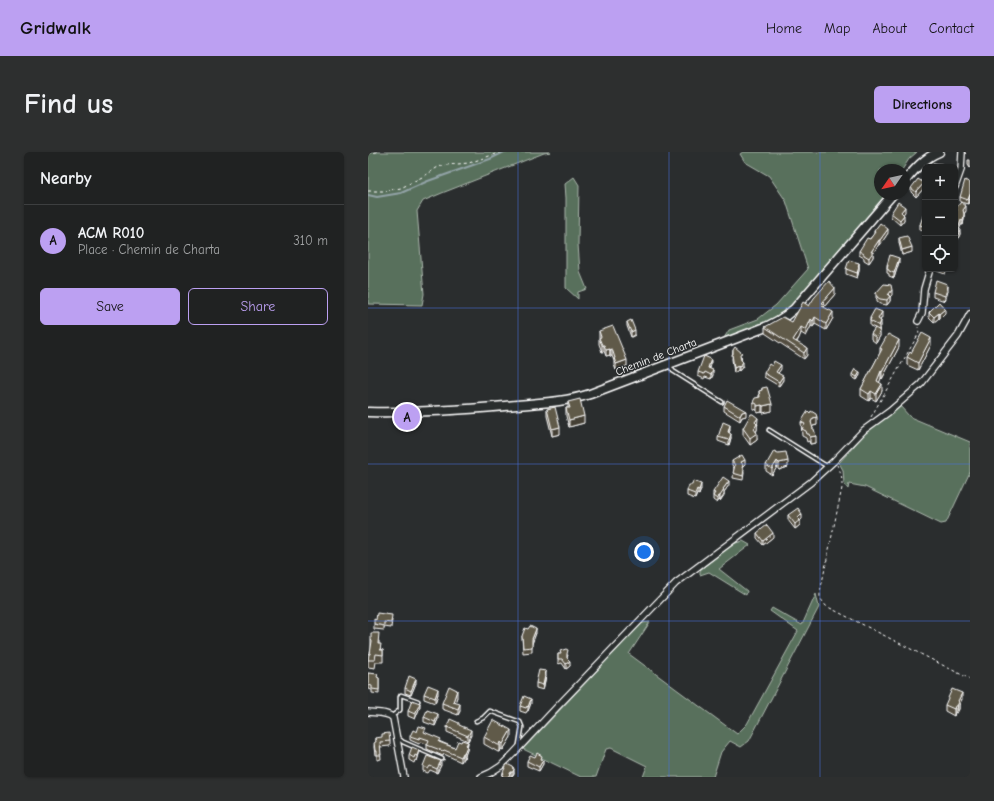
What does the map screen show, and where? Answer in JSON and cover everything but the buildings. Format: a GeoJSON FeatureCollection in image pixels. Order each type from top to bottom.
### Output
{"type":"FeatureCollection","features":[{"type":"Feature","properties":{"kind":"street"},"geometry":{"type":"LineString","coordinates":[[910,176],[924,161],[939,152]]}},
{"type":"Feature","properties":{"kind":"street"},"geometry":{"type":"LineString","coordinates":[[958,178],[961,170],[962,152]]}},
{"type":"Feature","properties":{"kind":"street","name":"Chemin de Charta"},"geometry":{"type":"LineString","coordinates":[[368,412],[437,411],[566,400],[590,394],[758,330],[783,318],[794,309],[888,200]]}},
{"type":"Feature","properties":{"kind":"street"},"geometry":{"type":"LineString","coordinates":[[918,321],[922,313],[924,289],[929,272]]}},
{"type":"Feature","properties":{"kind":"street"},"geometry":{"type":"LineString","coordinates":[[481,777],[501,766],[676,583],[811,482],[864,430],[890,411],[921,384],[958,336],[970,314]]}},
{"type":"Feature","properties":{"kind":"street"},"geometry":{"type":"LineString","coordinates":[[368,712],[388,714],[392,716],[395,723],[404,777]]}},
{"type":"Feature","properties":{"kind":"lane"},"geometry":{"type":"LineString","coordinates":[[668,364],[673,371],[722,402]]}},
{"type":"Feature","properties":{"kind":"lane"},"geometry":{"type":"LineString","coordinates":[[769,430],[828,467]]}},
{"type":"Feature","properties":{"kind":"lane"},"geometry":{"type":"LineString","coordinates":[[392,716],[400,710],[400,697],[402,695],[418,701]]}},
{"type":"Feature","properties":{"kind":"lane"},"geometry":{"type":"LineString","coordinates":[[476,721],[483,718],[490,711],[520,722],[522,727],[519,748]]}},
{"type":"Feature","properties":{"kind":"lane"},"geometry":{"type":"LineString","coordinates":[[397,737],[403,742],[442,758]]}},
{"type":"Feature","properties":{"kind":"path"},"geometry":{"type":"LineString","coordinates":[[368,153],[376,152]]}},
{"type":"Feature","properties":{"kind":"path"},"geometry":{"type":"LineString","coordinates":[[368,191],[385,191],[401,188],[446,165],[470,163],[501,152]]}},
{"type":"Feature","properties":{"kind":"path"},"geometry":{"type":"LineString","coordinates":[[871,417],[919,332]]}},
{"type":"Feature","properties":{"kind":"path"},"geometry":{"type":"LineString","coordinates":[[834,461],[841,472],[842,488],[820,598],[826,606],[970,679]]}},
{"type":"Feature","properties":{"kind":"green space"},"geometry":{"type":"Polygon","coordinates":[[[368,152],[551,152],[544,153],[423,201],[417,211],[424,294],[422,305],[368,304],[368,152]]]}},
{"type":"Feature","properties":{"kind":"green space"},"geometry":{"type":"Polygon","coordinates":[[[743,152],[917,152],[906,164],[874,164],[874,200],[881,200],[788,311],[771,323],[724,338],[729,330],[758,319],[776,305],[808,269],[786,201],[769,176],[745,162],[740,154],[743,152]]]}},
{"type":"Feature","properties":{"kind":"green space"},"geometry":{"type":"Polygon","coordinates":[[[574,177],[579,185],[578,244],[580,272],[587,289],[578,292],[578,299],[566,288],[565,184],[574,177]]]}},
{"type":"Feature","properties":{"kind":"green space"},"geometry":{"type":"Polygon","coordinates":[[[900,406],[910,417],[970,442],[970,472],[946,523],[941,524],[865,487],[849,484],[848,489],[844,484],[843,470],[839,463],[870,428],[900,406]]]}},
{"type":"Feature","properties":{"kind":"green space"},"geometry":{"type":"Polygon","coordinates":[[[743,541],[750,545],[719,569],[747,591],[746,595],[709,572],[700,575],[700,570],[732,544],[743,541]]]}},
{"type":"Feature","properties":{"kind":"green space"},"geometry":{"type":"Polygon","coordinates":[[[816,594],[819,607],[749,741],[741,747],[730,741],[721,752],[713,777],[643,777],[647,766],[611,748],[606,749],[596,777],[581,777],[523,749],[642,623],[650,622],[629,654],[737,734],[747,724],[798,631],[770,611],[772,608],[802,625],[816,594]]]}},
{"type":"Feature","properties":{"kind":"waterway"},"geometry":{"type":"LineString","coordinates":[[368,195],[377,197],[401,193],[428,181],[490,159],[504,152]]}},
{"type":"Feature","properties":{"kind":"place","name":"ACM R010"},"geometry":{"type":"Point","coordinates":[407,417]}}]}
